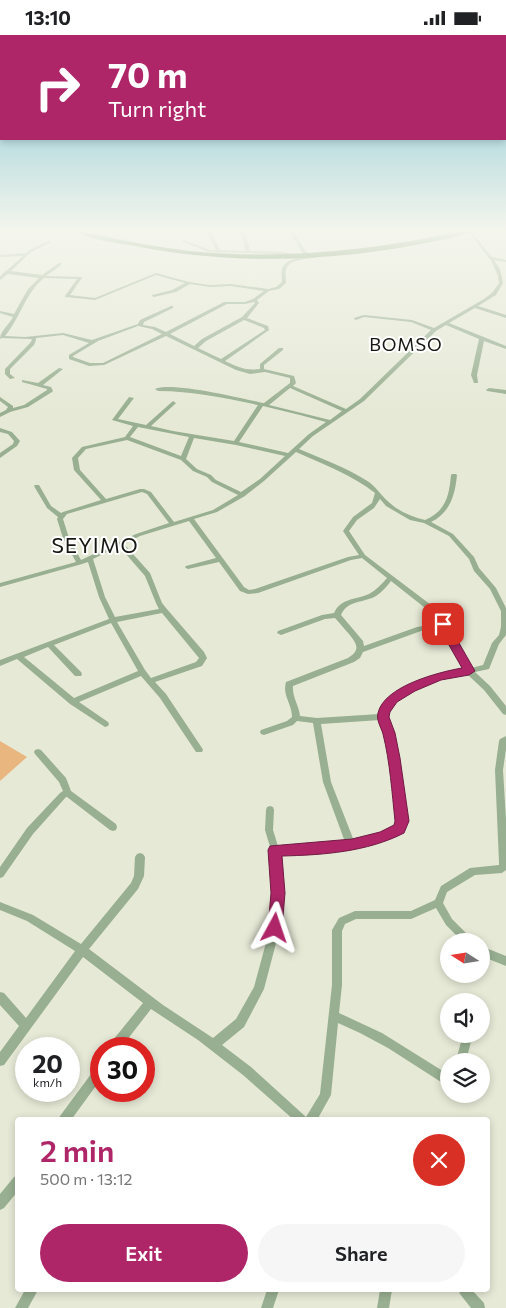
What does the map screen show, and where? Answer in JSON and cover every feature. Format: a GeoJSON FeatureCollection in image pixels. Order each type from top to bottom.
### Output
{"type":"FeatureCollection","features":[{"type":"Feature","properties":{"kind":"street"},"geometry":{"type":"LineString","coordinates":[[1,337],[16,316],[29,291]]}},
{"type":"Feature","properties":{"kind":"street"},"geometry":{"type":"LineString","coordinates":[[71,291],[67,296],[93,299],[112,291]]}},
{"type":"Feature","properties":{"kind":"street"},"geometry":{"type":"LineString","coordinates":[[154,297],[173,291]]}},
{"type":"Feature","properties":{"kind":"street"},"geometry":{"type":"LineString","coordinates":[[236,443],[263,405],[290,386],[294,381],[292,377],[262,369],[248,372],[221,361],[195,348],[166,334],[153,328],[140,325],[97,341],[71,355],[71,358],[89,365],[104,364],[166,334],[226,303],[245,303],[255,300],[266,291]]}},
{"type":"Feature","properties":{"kind":"street"},"geometry":{"type":"LineString","coordinates":[[0,585],[80,563],[138,535],[223,508],[243,495],[311,435],[372,391],[434,330],[476,307],[496,291]]}},
{"type":"Feature","properties":{"kind":"street"},"geometry":{"type":"LineString","coordinates":[[195,348],[204,340],[244,318],[257,303],[255,300]]}},
{"type":"Feature","properties":{"kind":"street"},"geometry":{"type":"LineString","coordinates":[[140,325],[142,321],[171,307]]}},
{"type":"Feature","properties":{"kind":"street"},"geometry":{"type":"LineString","coordinates":[[476,307],[506,317]]}},
{"type":"Feature","properties":{"kind":"street"},"geometry":{"type":"LineString","coordinates":[[0,312],[16,316]]}},
{"type":"Feature","properties":{"kind":"street"},"geometry":{"type":"LineString","coordinates":[[356,319],[364,316],[412,321],[434,330]]}},
{"type":"Feature","properties":{"kind":"street"},"geometry":{"type":"LineString","coordinates":[[221,361],[267,330],[266,327],[244,318]]}},
{"type":"Feature","properties":{"kind":"street"},"geometry":{"type":"LineString","coordinates":[[445,323],[506,348]]}},
{"type":"Feature","properties":{"kind":"street"},"geometry":{"type":"LineString","coordinates":[[1,337],[33,338],[63,334],[92,342],[97,341]]}},
{"type":"Feature","properties":{"kind":"street"},"geometry":{"type":"LineString","coordinates":[[476,382],[474,375],[482,337]]}},
{"type":"Feature","properties":{"kind":"street"},"geometry":{"type":"LineString","coordinates":[[12,378],[7,369],[32,344],[33,338]]}},
{"type":"Feature","properties":{"kind":"street"},"geometry":{"type":"LineString","coordinates":[[262,369],[262,365],[281,349]]}},
{"type":"Feature","properties":{"kind":"street"},"geometry":{"type":"LineString","coordinates":[[39,385],[61,369]]}},
{"type":"Feature","properties":{"kind":"street"},"geometry":{"type":"LineString","coordinates":[[0,415],[26,406],[50,391],[49,388],[24,381]]}},
{"type":"Feature","properties":{"kind":"street"},"geometry":{"type":"LineString","coordinates":[[290,386],[346,411]]}},
{"type":"Feature","properties":{"kind":"street"},"geometry":{"type":"LineString","coordinates":[[158,389],[196,391],[331,422]]}},
{"type":"Feature","properties":{"kind":"street"},"geometry":{"type":"LineString","coordinates":[[489,390],[506,392]]}},
{"type":"Feature","properties":{"kind":"street"},"geometry":{"type":"LineString","coordinates":[[131,398],[115,420],[288,455]]}},
{"type":"Feature","properties":{"kind":"street"},"geometry":{"type":"LineString","coordinates":[[0,399],[11,407],[8,411]]}},
{"type":"Feature","properties":{"kind":"street"},"geometry":{"type":"LineString","coordinates":[[147,427],[172,403]]}},
{"type":"Feature","properties":{"kind":"street"},"geometry":{"type":"LineString","coordinates":[[127,437],[136,425]]}},
{"type":"Feature","properties":{"kind":"street"},"geometry":{"type":"LineString","coordinates":[[0,430],[14,436],[17,443],[0,457]]}},
{"type":"Feature","properties":{"kind":"street"},"geometry":{"type":"LineString","coordinates":[[182,459],[192,436]]}},
{"type":"Feature","properties":{"kind":"street"},"geometry":{"type":"LineString","coordinates":[[105,501],[77,470],[75,458],[84,448],[127,437],[182,459],[194,470],[209,475],[214,481],[243,495]]}},
{"type":"Feature","properties":{"kind":"street"},"geometry":{"type":"LineString","coordinates":[[274,850],[304,850],[352,845],[392,834],[399,829],[402,821],[394,758],[389,733],[383,717],[384,710],[393,699],[411,688],[438,676],[486,667],[505,627],[504,611],[492,588],[476,569],[472,558],[451,535],[426,522],[412,519],[388,505],[367,484],[336,467],[295,449]]}},
{"type":"Feature","properties":{"kind":"street"},"geometry":{"type":"LineString","coordinates":[[426,522],[438,518],[445,509],[452,492],[454,475]]}},
{"type":"Feature","properties":{"kind":"street"},"geometry":{"type":"LineString","coordinates":[[36,486],[49,507],[61,516]]}},
{"type":"Feature","properties":{"kind":"street"},"geometry":{"type":"LineString","coordinates":[[61,516],[139,490],[146,491],[173,525]]}},
{"type":"Feature","properties":{"kind":"street"},"geometry":{"type":"LineString","coordinates":[[378,493],[377,503],[358,515],[346,531],[363,556],[437,613],[469,671],[487,688],[506,712]]}},
{"type":"Feature","properties":{"kind":"street"},"geometry":{"type":"LineString","coordinates":[[61,516],[61,526],[80,563]]}},
{"type":"Feature","properties":{"kind":"street"},"geometry":{"type":"LineString","coordinates":[[191,519],[242,589],[252,592],[350,558],[363,556]]}},
{"type":"Feature","properties":{"kind":"street"},"geometry":{"type":"LineString","coordinates":[[120,543],[148,575],[159,603],[203,658],[200,664],[150,681]]}},
{"type":"Feature","properties":{"kind":"street"},"geometry":{"type":"LineString","coordinates":[[90,559],[99,587],[113,619],[142,672],[163,696],[199,750]]}},
{"type":"Feature","properties":{"kind":"street"},"geometry":{"type":"LineString","coordinates":[[188,567],[221,559]]}},
{"type":"Feature","properties":{"kind":"street"},"geometry":{"type":"LineString","coordinates":[[280,633],[324,617],[337,615],[345,603],[378,592],[392,577]]}},
{"type":"Feature","properties":{"kind":"street"},"geometry":{"type":"LineString","coordinates":[[0,663],[113,619],[164,610]]}},
{"type":"Feature","properties":{"kind":"street"},"geometry":{"type":"LineString","coordinates":[[296,719],[297,714],[287,691],[289,684],[351,660],[357,656],[360,650],[360,643],[337,615]]}},
{"type":"Feature","properties":{"kind":"street"},"geometry":{"type":"LineString","coordinates":[[360,650],[411,632],[443,624]]}},
{"type":"Feature","properties":{"kind":"street"},"geometry":{"type":"LineString","coordinates":[[49,644],[78,674]]}},
{"type":"Feature","properties":{"kind":"street"},"geometry":{"type":"LineString","coordinates":[[18,656],[73,702],[105,724]]}},
{"type":"Feature","properties":{"kind":"street"},"geometry":{"type":"LineString","coordinates":[[73,702],[142,672]]}},
{"type":"Feature","properties":{"kind":"street"},"geometry":{"type":"LineString","coordinates":[[264,732],[296,719],[318,721],[383,717]]}},
{"type":"Feature","properties":{"kind":"street"},"geometry":{"type":"LineString","coordinates":[[318,721],[327,782],[352,845]]}},
{"type":"Feature","properties":{"kind":"street"},"geometry":{"type":"LineString","coordinates":[[313,1117],[324,1095],[335,1017],[337,930],[342,921],[354,915],[411,915],[438,903],[444,889],[474,871],[502,869],[504,865],[499,770],[503,741],[506,739]]}},
{"type":"Feature","properties":{"kind":"street"},"geometry":{"type":"LineString","coordinates":[[38,752],[63,779],[68,793],[113,827]]}},
{"type":"Feature","properties":{"kind":"street"},"geometry":{"type":"LineString","coordinates":[[0,874],[30,831],[63,795],[68,793]]}},
{"type":"Feature","properties":{"kind":"street"},"geometry":{"type":"LineString","coordinates":[[213,1045],[240,1023],[259,989],[275,928],[278,893],[274,850],[269,830],[270,810]]}},
{"type":"Feature","properties":{"kind":"street"},"geometry":{"type":"LineString","coordinates":[[0,1061],[11,1049],[25,1025],[82,950],[135,886],[139,876],[140,857]]}},
{"type":"Feature","properties":{"kind":"street"},"geometry":{"type":"LineString","coordinates":[[438,903],[449,922],[460,933]]}},
{"type":"Feature","properties":{"kind":"street"},"geometry":{"type":"LineString","coordinates":[[0,906],[30,918],[82,950],[150,1002],[247,1071],[299,1117]]}},
{"type":"Feature","properties":{"kind":"street"},"geometry":{"type":"LineString","coordinates":[[490,955],[506,961]]}},
{"type":"Feature","properties":{"kind":"street"},"geometry":{"type":"LineString","coordinates":[[0,997],[25,1025]]}},
{"type":"Feature","properties":{"kind":"street"},"geometry":{"type":"LineString","coordinates":[[122,1037],[150,1002]]}},
{"type":"Feature","properties":{"kind":"street"},"geometry":{"type":"LineString","coordinates":[[335,1017],[354,1023],[376,1035],[440,1075]]}},
{"type":"Feature","properties":{"kind":"street"},"geometry":{"type":"LineString","coordinates":[[66,1117],[90,1085]]}},
{"type":"Feature","properties":{"kind":"street"},"geometry":{"type":"LineString","coordinates":[[0,1204],[15,1185]]}},
{"type":"Feature","properties":{"kind":"street"},"geometry":{"type":"LineString","coordinates":[[20,1308],[31,1292]]}},
{"type":"Feature","properties":{"kind":"street"},"geometry":{"type":"LineString","coordinates":[[267,1308],[272,1292]]}},
{"type":"Feature","properties":{"kind":"street"},"geometry":{"type":"LineString","coordinates":[[383,1308],[386,1292]]}},
{"type":"Feature","properties":{"kind":"street"},"geometry":{"type":"LineString","coordinates":[[466,1292],[479,1308]]}},
{"type":"Feature","properties":{"kind":"shaded area"},"geometry":{"type":"Polygon","coordinates":[[[0,741],[27,757],[0,781],[0,741]]]}},
{"type":"Feature","properties":{"kind":"district","name":"BOMSO"},"geometry":{"type":"Point","coordinates":[406,345]}},
{"type":"Feature","properties":{"kind":"district","name":"SEYIMO"},"geometry":{"type":"Point","coordinates":[95,546]}},
{"type":"Feature","properties":{"kind":"route"},"geometry":{"type":"LineString","coordinates":[[275,928],[278,893],[274,850],[304,850],[352,845],[392,834],[399,829],[402,821],[394,758],[389,733],[383,717],[384,710],[393,699],[411,688],[438,676],[469,671],[443,624]]}}]}
